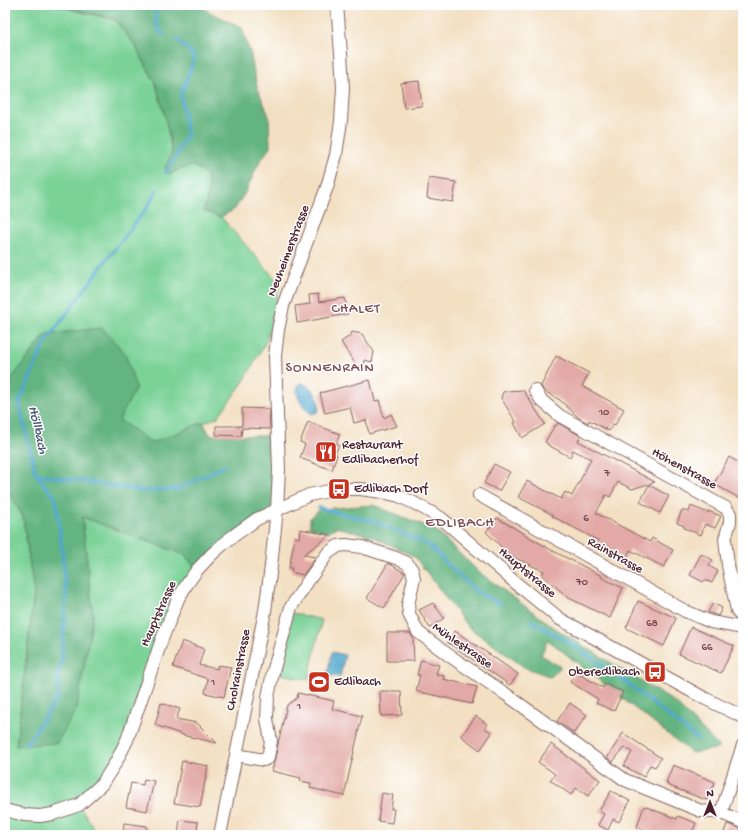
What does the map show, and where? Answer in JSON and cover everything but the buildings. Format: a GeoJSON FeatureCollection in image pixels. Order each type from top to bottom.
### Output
{"type":"FeatureCollection","features":[{"type":"Feature","properties":{"kind":"street","name":"Neuheimerstrasse"},"geometry":{"type":"LineString","coordinates":[[277,509],[279,470],[275,356],[278,330],[283,306],[328,187],[336,155],[341,121],[342,88],[337,5]]}},
{"type":"Feature","properties":{"kind":"street","name":"Höhenstrasse"},"geometry":{"type":"LineString","coordinates":[[535,390],[541,400],[560,416],[726,508],[730,514],[730,522],[725,539],[728,565],[738,611],[743,618]]}},
{"type":"Feature","properties":{"kind":"street","name":"Hauptstrasse"},"geometry":{"type":"LineString","coordinates":[[5,810],[24,815],[40,816],[54,814],[79,805],[102,784],[116,762],[127,740],[162,639],[178,599],[187,584],[212,554],[229,539],[257,519],[309,495],[338,489],[371,490],[399,496],[441,518],[560,619],[704,698],[743,717]]}},
{"type":"Feature","properties":{"kind":"street","name":"Rainstrasse"},"geometry":{"type":"LineString","coordinates":[[479,495],[685,611],[711,622],[743,628]]}},
{"type":"Feature","properties":{"kind":"street","name":"Cholrainstrasse"},"geometry":{"type":"LineString","coordinates":[[220,835],[265,611],[277,509]]}},
{"type":"Feature","properties":{"kind":"street","name":"Mühlestrasse"},"geometry":{"type":"LineString","coordinates":[[236,755],[264,760],[268,758],[271,740],[267,719],[268,697],[290,607],[328,553],[338,546],[346,545],[369,550],[407,563],[412,570],[414,578],[408,604],[409,614],[418,632],[625,780],[701,811],[720,813],[743,822]]}},
{"type":"Feature","properties":{"kind":"street"},"geometry":{"type":"LineString","coordinates":[[720,813],[743,745]]}},
{"type":"Feature","properties":{"kind":"green space"},"geometry":{"type":"Polygon","coordinates":[[[5,5],[53,5],[115,20],[135,45],[156,84],[166,120],[172,152],[165,169],[170,174],[180,169],[193,166],[203,172],[207,177],[209,187],[204,211],[221,217],[280,284],[267,340],[244,381],[218,417],[152,443],[119,420],[136,387],[12,378],[5,405],[5,5]]]}},
{"type":"Feature","properties":{"kind":"green space"},"geometry":{"type":"Polygon","coordinates":[[[53,5],[196,5],[242,28],[251,56],[257,87],[269,116],[270,147],[259,163],[246,191],[235,209],[221,217],[203,211],[209,187],[207,177],[203,172],[193,166],[180,169],[170,174],[165,168],[172,152],[166,120],[156,84],[135,45],[115,19],[53,5]]]}},
{"type":"Feature","properties":{"kind":"green space"},"geometry":{"type":"Polygon","coordinates":[[[102,328],[125,353],[136,388],[119,420],[152,443],[203,422],[210,435],[264,436],[278,432],[277,509],[197,570],[185,555],[82,517],[93,615],[77,708],[57,743],[16,746],[34,593],[23,517],[5,485],[5,405],[12,378],[46,334],[102,328]]]}},
{"type":"Feature","properties":{"kind":"green space"},"geometry":{"type":"Polygon","coordinates":[[[5,485],[23,517],[34,593],[16,746],[93,615],[82,517],[185,555],[197,570],[187,584],[116,762],[79,805],[98,835],[5,835],[5,485]]]}},
{"type":"Feature","properties":{"kind":"green space"},"geometry":{"type":"Polygon","coordinates":[[[373,505],[434,529],[480,573],[555,628],[676,703],[720,748],[692,753],[548,640],[541,655],[561,667],[551,677],[524,667],[468,627],[415,557],[372,536],[336,527],[328,532],[310,527],[310,518],[320,509],[373,505]]]}},
{"type":"Feature","properties":{"kind":"green space"},"geometry":{"type":"Polygon","coordinates":[[[293,613],[322,620],[308,680],[280,674],[293,613]]]}},
{"type":"Feature","properties":{"kind":"water"},"geometry":{"type":"Polygon","coordinates":[[[300,383],[305,384],[315,394],[319,403],[318,412],[312,414],[302,405],[297,391],[300,383]]]}},
{"type":"Feature","properties":{"kind":"water"},"geometry":{"type":"Polygon","coordinates":[[[332,652],[345,655],[340,677],[327,675],[332,652]]]}},
{"type":"Feature","properties":{"kind":"waterway","name":"Höllbach"},"geometry":{"type":"LineString","coordinates":[[155,5],[157,27],[163,35]]}},
{"type":"Feature","properties":{"kind":"waterway","name":"Höllbach"},"geometry":{"type":"LineString","coordinates":[[166,173],[187,136],[181,95],[195,56],[177,40]]}},
{"type":"Feature","properties":{"kind":"waterway","name":"Höllbach"},"geometry":{"type":"LineString","coordinates":[[157,190],[148,206],[45,343],[19,403],[36,474],[144,491],[178,489],[224,466]]}},
{"type":"Feature","properties":{"kind":"waterway"},"geometry":{"type":"LineString","coordinates":[[26,744],[58,698],[58,674],[62,659],[66,592],[56,499],[36,474]]}},
{"type":"Feature","properties":{"kind":"waterway"},"geometry":{"type":"LineString","coordinates":[[319,508],[376,522],[427,544],[474,590],[500,604]]}},
{"type":"Feature","properties":{"kind":"waterway"},"geometry":{"type":"LineString","coordinates":[[531,621],[568,642],[621,678],[697,739]]}},
{"type":"Feature","properties":{"kind":"place","name":"Restaurant Edlibacherhof"},"geometry":{"type":"Point","coordinates":[326,452]}},
{"type":"Feature","properties":{"kind":"place","name":"Edlibach Dorf"},"geometry":{"type":"Point","coordinates":[339,489]}},
{"type":"Feature","properties":{"kind":"place","name":"Oberedlibach"},"geometry":{"type":"Point","coordinates":[655,672]}},
{"type":"Feature","properties":{"kind":"place","name":"Edlibach"},"geometry":{"type":"Point","coordinates":[319,682]}},
{"type":"Feature","properties":{"kind":"district","name":"CHALET"},"geometry":{"type":"Point","coordinates":[356,309]}},
{"type":"Feature","properties":{"kind":"district","name":"SONNENRAIN"},"geometry":{"type":"Point","coordinates":[330,368]}},
{"type":"Feature","properties":{"kind":"district","name":"EDLIBACH"},"geometry":{"type":"Point","coordinates":[460,523]}}]}
